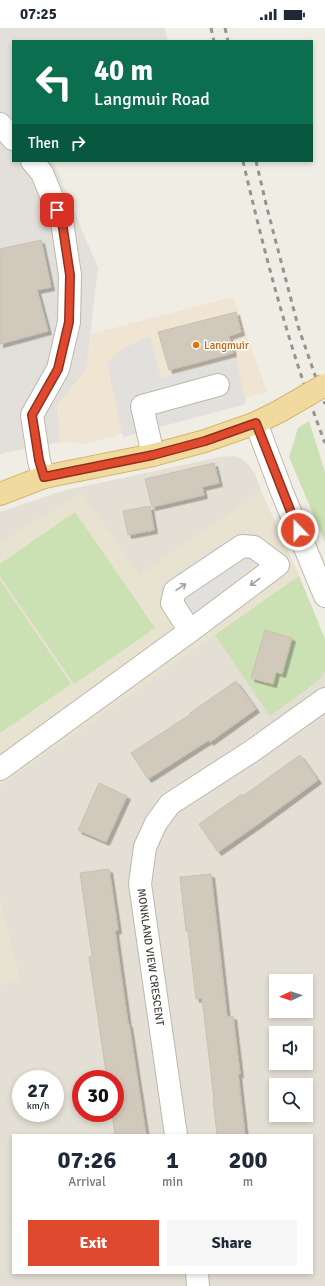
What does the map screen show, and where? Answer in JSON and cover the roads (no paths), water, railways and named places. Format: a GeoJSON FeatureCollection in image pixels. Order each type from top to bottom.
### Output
{"type":"FeatureCollection","features":[{"type":"Feature","properties":{"kind":"main road"},"geometry":{"type":"LineString","coordinates":[[0,494],[44,477],[153,455],[205,441],[256,423],[325,385]]}},
{"type":"Feature","properties":{"kind":"street"},"geometry":{"type":"LineString","coordinates":[[0,124],[12,138]]}},
{"type":"Feature","properties":{"kind":"street"},"geometry":{"type":"LineString","coordinates":[[33,162],[42,173],[62,222],[70,275],[69,322],[58,369],[32,415],[38,453],[44,477]]}},
{"type":"Feature","properties":{"kind":"street"},"geometry":{"type":"LineString","coordinates":[[153,455],[142,406],[218,385]]}},
{"type":"Feature","properties":{"kind":"street"},"geometry":{"type":"LineString","coordinates":[[256,423],[325,596]]}},
{"type":"Feature","properties":{"kind":"street"},"geometry":{"type":"LineString","coordinates":[[0,769],[289,558],[303,542]]}},
{"type":"Feature","properties":{"kind":"street"},"geometry":{"type":"LineString","coordinates":[[190,631],[172,603],[175,591],[242,546],[254,547],[278,565]]}},
{"type":"Feature","properties":{"kind":"street","name":"MONKLAND VIEW CRESCENT"},"geometry":{"type":"LineString","coordinates":[[176,1134],[140,884],[144,847],[156,823],[170,804],[252,751],[325,699]]}},
{"type":"Feature","properties":{"kind":"street"},"geometry":{"type":"LineString","coordinates":[[196,1274],[198,1286]]}},
{"type":"Feature","properties":{"kind":"railway"},"geometry":{"type":"LineString","coordinates":[[211,28],[214,40]]}},
{"type":"Feature","properties":{"kind":"railway"},"geometry":{"type":"LineString","coordinates":[[225,28],[228,40]]}},
{"type":"Feature","properties":{"kind":"railway"},"geometry":{"type":"LineString","coordinates":[[243,162],[260,232],[289,338],[325,443]]}},
{"type":"Feature","properties":{"kind":"railway"},"geometry":{"type":"LineString","coordinates":[[256,162],[298,326],[325,404]]}},
{"type":"Feature","properties":{"kind":"place","name":"Langmuir"},"geometry":{"type":"Point","coordinates":[196,345]}}]}
